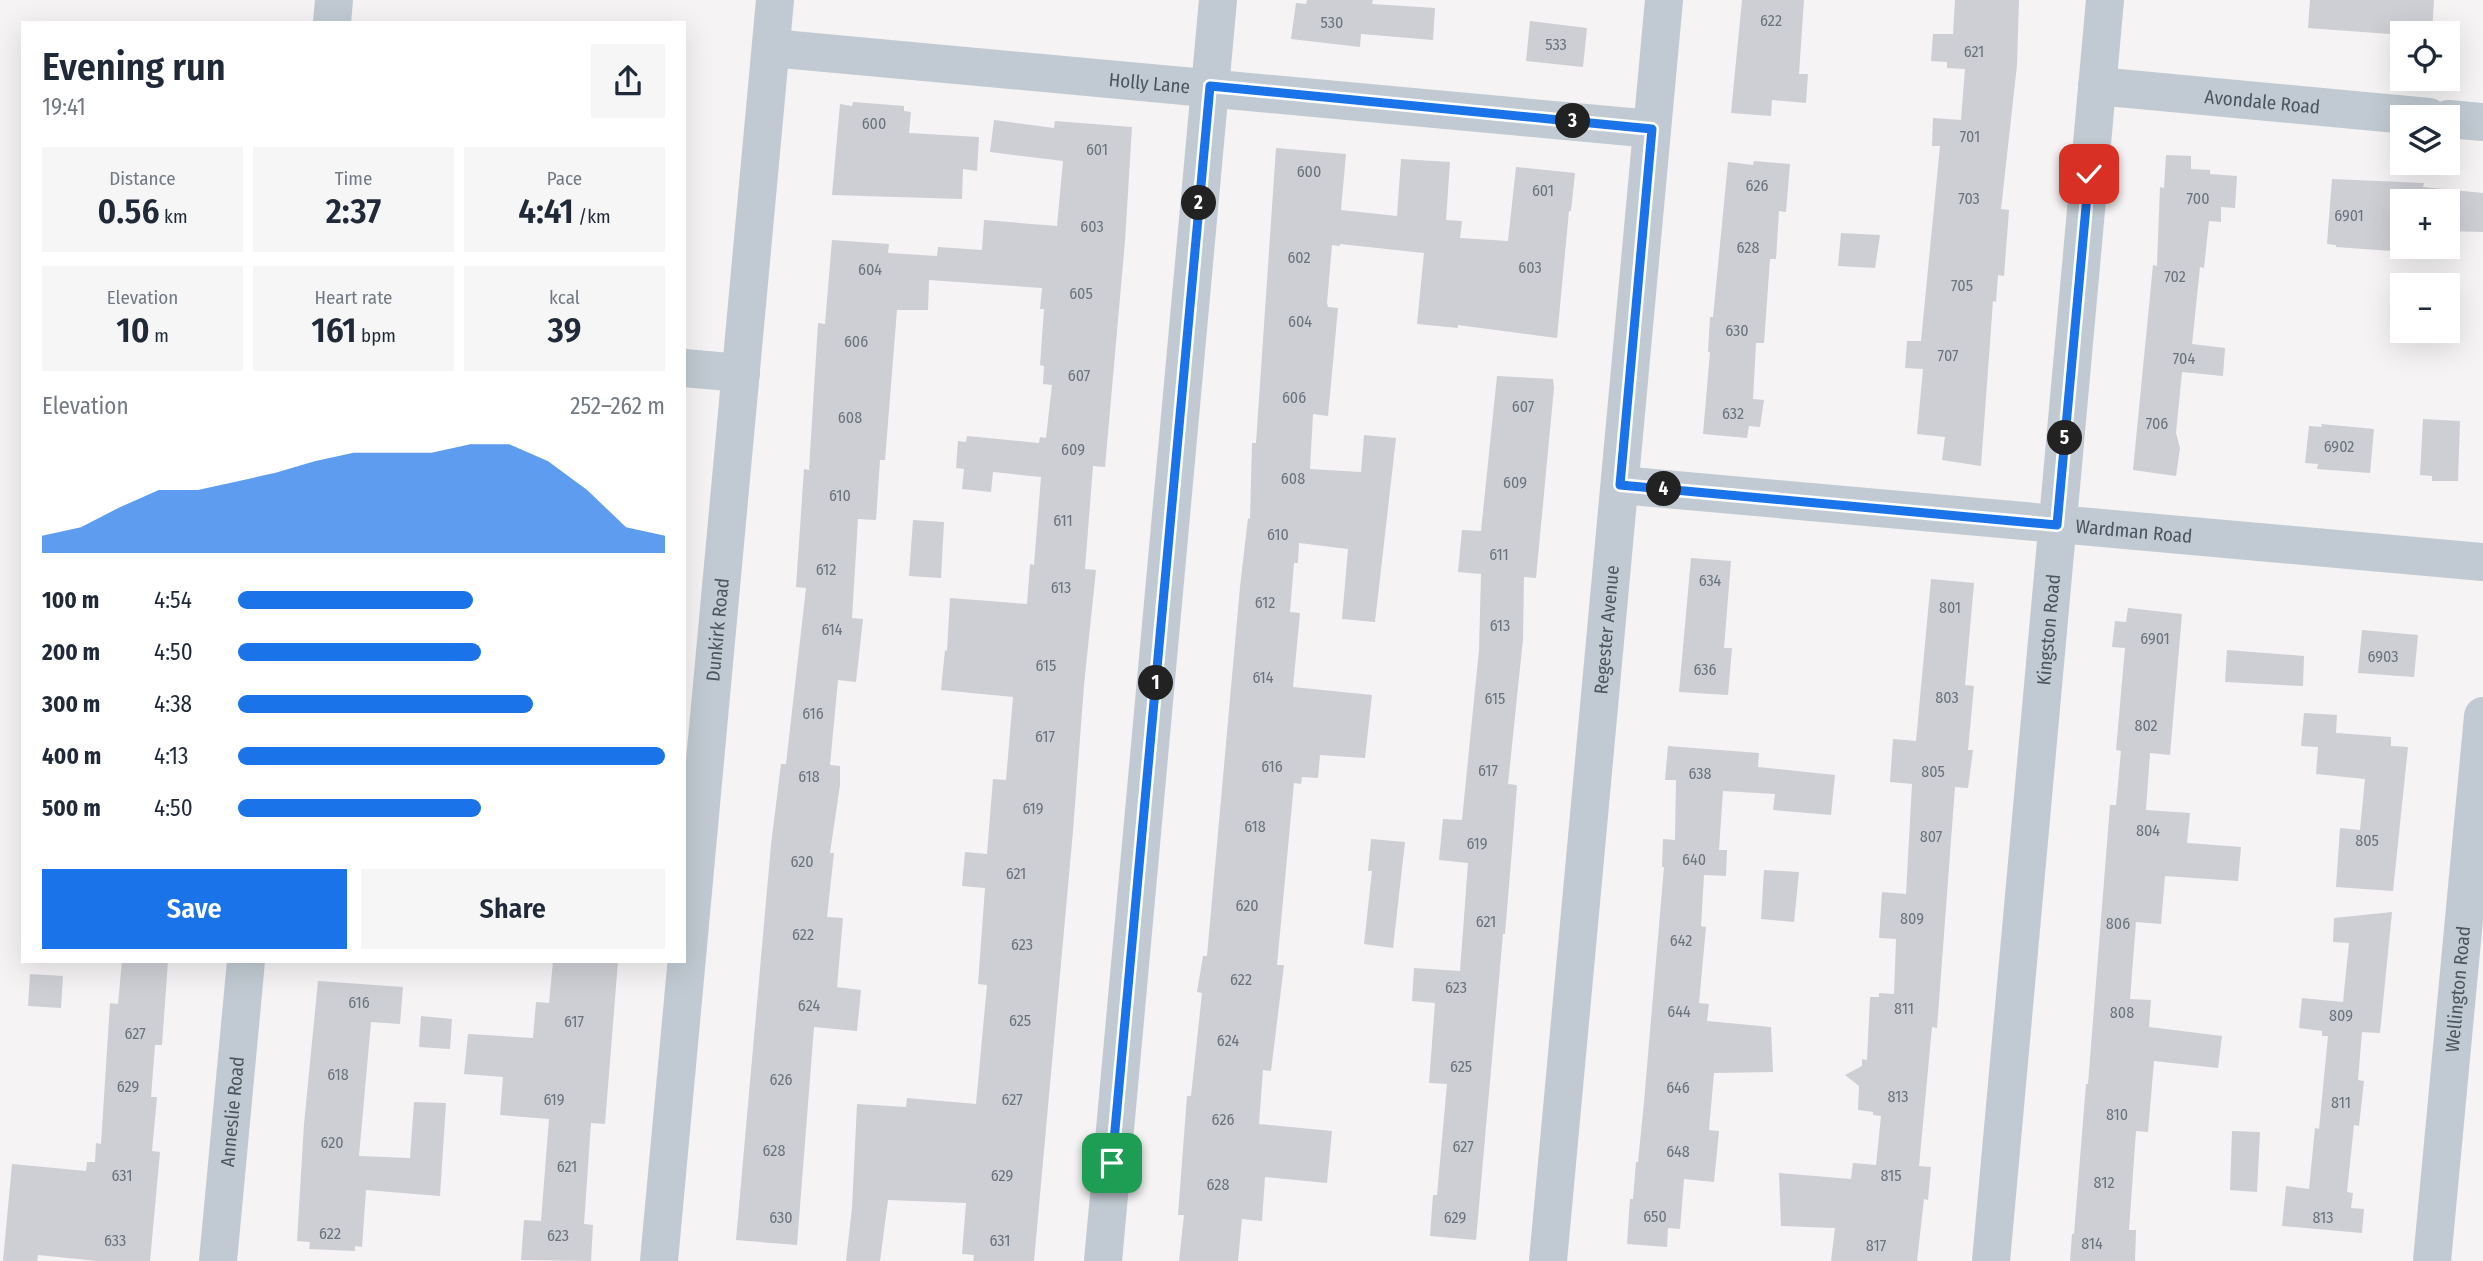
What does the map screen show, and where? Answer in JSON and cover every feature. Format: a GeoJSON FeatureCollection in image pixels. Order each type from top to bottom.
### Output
{"type":"FeatureCollection","features":[{"type":"Feature","properties":{"kind":"street","name":"Dunkirk Road"},"geometry":{"type":"LineString","coordinates":[[659,1261],[775,0]]}},
{"type":"Feature","properties":{"kind":"street"},"geometry":{"type":"LineString","coordinates":[[1103,1261],[1218,0]]}},
{"type":"Feature","properties":{"kind":"street","name":"Regester Avenue"},"geometry":{"type":"LineString","coordinates":[[1548,1261],[1664,0]]}},
{"type":"Feature","properties":{"kind":"street","name":"Kingston Road"},"geometry":{"type":"LineString","coordinates":[[1990,1261],[2105,0]]}},
{"type":"Feature","properties":{"kind":"street","name":"Holly Lane"},"geometry":{"type":"LineString","coordinates":[[771,48],[1210,86],[1652,129]]}},
{"type":"Feature","properties":{"kind":"street","name":"Avondale Road"},"geometry":{"type":"LineString","coordinates":[[2097,86],[2390,113]]}},
{"type":"Feature","properties":{"kind":"street"},"geometry":{"type":"LineString","coordinates":[[2460,120],[2483,122]]}},
{"type":"Feature","properties":{"kind":"street"},"geometry":{"type":"LineString","coordinates":[[686,368],[741,373]]}},
{"type":"Feature","properties":{"kind":"street","name":"Wardman Road"},"geometry":{"type":"LineString","coordinates":[[1620,485],[2483,562]]}},
{"type":"Feature","properties":{"kind":"street","name":"Wellington Road"},"geometry":{"type":"LineString","coordinates":[[2431,1261],[2483,716]]}},
{"type":"Feature","properties":{"kind":"street","name":"Anneslie Road"},"geometry":{"type":"LineString","coordinates":[[218,1261],[246,963]]}},
{"type":"Feature","properties":{"kind":"building"},"geometry":{"type":"Polygon","coordinates":[[[1307,0],[1373,0],[1372,4],[1435,8],[1433,40],[1361,34],[1360,47],[1291,39],[1296,3],[1306,4],[1307,0]]]}},
{"type":"Feature","properties":{"kind":"building"},"geometry":{"type":"Polygon","coordinates":[[[1742,0],[1804,0],[1799,74],[1808,74],[1806,103],[1772,100],[1771,116],[1731,113],[1742,0]]]}},
{"type":"Feature","properties":{"kind":"building"},"geometry":{"type":"Polygon","coordinates":[[[1955,0],[2019,0],[2017,65],[2001,209],[2009,210],[2004,276],[1998,275],[1996,302],[1993,301],[1981,466],[1942,460],[1945,437],[1917,434],[1923,369],[1905,368],[1907,341],[1921,341],[1940,146],[1932,146],[1933,118],[1961,120],[1965,69],[1947,68],[1947,62],[1931,61],[1933,34],[1953,34],[1955,0]]]}},
{"type":"Feature","properties":{"kind":"building"},"geometry":{"type":"Polygon","coordinates":[[[2310,0],[2434,0],[2433,21],[2390,21],[2390,34],[2308,28],[2310,0]]]}},
{"type":"Feature","properties":{"kind":"building"},"geometry":{"type":"Polygon","coordinates":[[[1530,21],[1587,28],[1583,67],[1526,61],[1530,21]]]}},
{"type":"Feature","properties":{"kind":"building"},"geometry":{"type":"Polygon","coordinates":[[[853,102],[904,106],[904,111],[911,112],[909,133],[979,137],[977,171],[963,169],[962,199],[832,195],[840,104],[852,106],[853,102]]]}},
{"type":"Feature","properties":{"kind":"building"},"geometry":{"type":"Polygon","coordinates":[[[994,120],[1054,128],[1055,121],[1132,127],[1105,467],[1093,466],[1085,569],[1096,570],[1034,1261],[973,1261],[974,1255],[962,1254],[966,1203],[888,1200],[880,1261],[846,1261],[852,1208],[857,1104],[906,1107],[907,1098],[976,1104],[987,985],[978,984],[985,888],[962,886],[965,852],[987,854],[993,779],[1006,780],[1013,697],[941,690],[945,650],[947,651],[950,598],[1027,604],[1030,564],[1034,565],[1041,477],[993,472],[991,492],[962,489],[964,469],[956,468],[958,441],[966,442],[967,436],[1039,443],[1040,437],[1046,438],[1052,385],[1043,384],[1044,366],[1040,365],[1044,309],[1040,309],[1042,288],[929,280],[928,310],[897,310],[885,460],[880,460],[876,520],[858,519],[852,618],[863,619],[856,682],[838,680],[830,765],[840,766],[840,785],[830,853],[834,853],[827,917],[843,918],[837,987],[861,990],[857,1031],[814,1027],[797,1245],[736,1240],[771,845],[781,764],[786,764],[806,588],[796,587],[804,469],[809,470],[818,323],[825,324],[832,240],[889,244],[888,253],[937,256],[938,247],[982,250],[984,220],[1057,226],[1063,161],[990,152],[994,120]]]}},
{"type":"Feature","properties":{"kind":"building"},"geometry":{"type":"Polygon","coordinates":[[[1276,148],[1346,154],[1341,210],[1397,216],[1401,159],[1450,162],[1446,220],[1462,221],[1460,238],[1508,241],[1516,167],[1575,173],[1557,338],[1458,325],[1458,328],[1417,324],[1424,253],[1332,245],[1327,303],[1328,307],[1338,308],[1328,416],[1313,414],[1310,469],[1361,472],[1364,435],[1396,438],[1375,622],[1342,619],[1348,549],[1299,543],[1298,563],[1294,563],[1290,612],[1300,613],[1293,687],[1372,695],[1365,758],[1320,755],[1318,778],[1302,777],[1301,784],[1294,783],[1277,965],[1284,965],[1271,1071],[1263,1070],[1259,1124],[1332,1131],[1327,1183],[1265,1177],[1262,1221],[1242,1219],[1238,1261],[1179,1261],[1184,1215],[1178,1215],[1187,1096],[1191,1096],[1202,993],[1197,992],[1203,956],[1207,956],[1240,587],[1248,518],[1250,519],[1252,443],[1256,443],[1276,148]]]}},
{"type":"Feature","properties":{"kind":"building"},"geometry":{"type":"Polygon","coordinates":[[[2166,155],[2191,156],[2191,169],[2237,176],[2235,208],[2221,207],[2221,222],[2209,221],[2204,268],[2200,267],[2192,344],[2225,348],[2223,376],[2182,372],[2176,433],[2180,448],[2176,476],[2133,470],[2153,265],[2157,266],[2160,187],[2164,188],[2166,155]]]}},
{"type":"Feature","properties":{"kind":"building"},"geometry":{"type":"Polygon","coordinates":[[[1754,161],[1790,164],[1786,212],[1779,211],[1776,259],[1770,259],[1764,343],[1756,343],[1753,399],[1764,400],[1760,427],[1749,426],[1747,438],[1703,434],[1710,317],[1713,317],[1728,162],[1753,165],[1754,161]]]}},
{"type":"Feature","properties":{"kind":"building"},"geometry":{"type":"Polygon","coordinates":[[[2332,179],[2424,183],[2423,187],[2443,189],[2390,189],[2390,251],[2327,244],[2332,179]]]}},
{"type":"Feature","properties":{"kind":"building"},"geometry":{"type":"Polygon","coordinates":[[[2460,191],[2483,193],[2483,232],[2460,231],[2460,191]]]}},
{"type":"Feature","properties":{"kind":"building"},"geometry":{"type":"Polygon","coordinates":[[[1841,233],[1880,235],[1875,268],[1838,266],[1841,233]]]}},
{"type":"Feature","properties":{"kind":"building"},"geometry":{"type":"Polygon","coordinates":[[[1497,376],[1553,379],[1554,388],[1536,578],[1524,577],[1523,639],[1508,784],[1517,785],[1476,1240],[1430,1236],[1433,1195],[1437,1195],[1447,1084],[1429,1083],[1435,1003],[1412,1001],[1414,968],[1460,971],[1468,863],[1439,860],[1443,819],[1462,820],[1479,650],[1481,574],[1458,572],[1462,530],[1481,531],[1497,376]]]}},
{"type":"Feature","properties":{"kind":"building"},"geometry":{"type":"Polygon","coordinates":[[[2423,419],[2460,421],[2458,481],[2432,481],[2432,476],[2420,475],[2423,419]]]}},
{"type":"Feature","properties":{"kind":"building"},"geometry":{"type":"Polygon","coordinates":[[[2321,424],[2374,429],[2370,473],[2317,469],[2318,464],[2305,463],[2309,426],[2322,427],[2321,424]]]}},
{"type":"Feature","properties":{"kind":"building"},"geometry":{"type":"Polygon","coordinates":[[[913,520],[944,522],[941,578],[909,576],[913,520]]]}},
{"type":"Feature","properties":{"kind":"building"},"geometry":{"type":"Polygon","coordinates":[[[1691,558],[1731,561],[1724,648],[1732,648],[1728,695],[1679,692],[1691,558]]]}},
{"type":"Feature","properties":{"kind":"building"},"geometry":{"type":"Polygon","coordinates":[[[1931,579],[1974,583],[1965,685],[1974,686],[1968,750],[1973,750],[1968,788],[1955,787],[1937,1028],[1932,1027],[1919,1166],[1931,1167],[1928,1200],[1924,1199],[1917,1261],[1831,1261],[1835,1228],[1781,1226],[1779,1173],[1851,1179],[1853,1163],[1876,1165],[1881,1116],[1858,1110],[1859,1086],[1845,1075],[1862,1066],[1862,1059],[1867,1060],[1870,997],[1879,997],[1879,993],[1894,994],[1896,939],[1879,938],[1882,892],[1906,894],[1912,784],[1890,782],[1893,739],[1916,741],[1931,579]]]}},
{"type":"Feature","properties":{"kind":"building"},"geometry":{"type":"Polygon","coordinates":[[[2128,608],[2182,614],[2170,755],[2150,753],[2146,810],[2190,813],[2187,843],[2241,847],[2238,881],[2165,876],[2161,924],[2136,922],[2130,999],[2151,1000],[2149,1027],[2222,1036],[2218,1068],[2154,1061],[2148,1132],[2136,1131],[2129,1230],[2136,1230],[2135,1261],[2070,1261],[2088,1084],[2110,805],[2116,805],[2121,751],[2116,750],[2125,648],[2112,647],[2115,621],[2126,622],[2128,608]]]}},
{"type":"Feature","properties":{"kind":"building"},"geometry":{"type":"Polygon","coordinates":[[[2362,630],[2418,635],[2414,677],[2358,673],[2362,630]]]}},
{"type":"Feature","properties":{"kind":"building"},"geometry":{"type":"Polygon","coordinates":[[[2227,650],[2304,656],[2303,686],[2225,682],[2227,650]]]}},
{"type":"Feature","properties":{"kind":"building"},"geometry":{"type":"Polygon","coordinates":[[[2304,713],[2337,715],[2336,733],[2391,737],[2391,746],[2408,747],[2393,891],[2336,887],[2340,828],[2360,830],[2365,779],[2316,774],[2318,747],[2301,746],[2304,713]]]}},
{"type":"Feature","properties":{"kind":"building"},"geometry":{"type":"Polygon","coordinates":[[[1668,746],[1759,753],[1758,767],[1835,775],[1831,815],[1773,810],[1775,794],[1723,791],[1719,850],[1727,850],[1726,876],[1704,875],[1701,926],[1706,927],[1699,1003],[1709,1004],[1707,1021],[1771,1027],[1773,1072],[1714,1073],[1709,1130],[1719,1131],[1714,1182],[1684,1179],[1680,1229],[1668,1228],[1667,1247],[1627,1244],[1630,1199],[1633,1199],[1644,1102],[1664,867],[1663,839],[1675,840],[1676,780],[1665,780],[1668,746]]]}},
{"type":"Feature","properties":{"kind":"building"},"geometry":{"type":"Polygon","coordinates":[[[1371,839],[1405,842],[1393,948],[1364,944],[1372,871],[1368,871],[1371,839]]]}},
{"type":"Feature","properties":{"kind":"building"},"geometry":{"type":"Polygon","coordinates":[[[1764,870],[1799,872],[1794,922],[1761,919],[1764,870]]]}},
{"type":"Feature","properties":{"kind":"building"},"geometry":{"type":"Polygon","coordinates":[[[2392,912],[2380,1033],[2362,1032],[2358,1080],[2364,1081],[2359,1126],[2354,1125],[2347,1192],[2353,1193],[2351,1208],[2364,1209],[2362,1233],[2282,1226],[2286,1186],[2309,1189],[2315,1128],[2319,1129],[2328,1036],[2322,1036],[2322,1031],[2299,1028],[2302,998],[2343,1002],[2349,943],[2333,942],[2334,918],[2392,912]]]}},
{"type":"Feature","properties":{"kind":"building"},"geometry":{"type":"Polygon","coordinates":[[[122,963],[168,963],[162,1045],[155,1045],[151,1097],[157,1097],[152,1151],[160,1152],[150,1261],[98,1261],[38,1255],[37,1261],[3,1261],[12,1164],[86,1171],[87,1162],[95,1162],[96,1143],[101,1144],[110,1003],[118,1004],[122,963]]]}},
{"type":"Feature","properties":{"kind":"building"},"geometry":{"type":"Polygon","coordinates":[[[553,963],[618,963],[605,1124],[591,1123],[584,1224],[593,1225],[591,1261],[521,1260],[524,1220],[541,1221],[549,1119],[500,1115],[503,1077],[464,1074],[468,1034],[533,1038],[536,1002],[549,1003],[553,963]]]}},
{"type":"Feature","properties":{"kind":"building"},"geometry":{"type":"Polygon","coordinates":[[[30,974],[63,976],[61,1008],[28,1006],[30,974]]]}},
{"type":"Feature","properties":{"kind":"building"},"geometry":{"type":"Polygon","coordinates":[[[318,981],[403,987],[400,1024],[371,1022],[359,1156],[410,1158],[414,1102],[446,1103],[440,1196],[366,1190],[362,1247],[355,1246],[355,1251],[309,1249],[310,1242],[297,1241],[304,1124],[318,981]]]}},
{"type":"Feature","properties":{"kind":"building"},"geometry":{"type":"Polygon","coordinates":[[[421,1016],[452,1019],[450,1049],[419,1047],[421,1016]]]}},
{"type":"Feature","properties":{"kind":"building"},"geometry":{"type":"Polygon","coordinates":[[[2232,1131],[2260,1132],[2257,1192],[2230,1190],[2232,1131]]]}},
{"type":"Feature","properties":{"kind":"route"},"geometry":{"type":"LineString","coordinates":[[1112,1163],[1210,86],[1652,129],[1620,485],[2057,525],[2089,174]]}}]}
